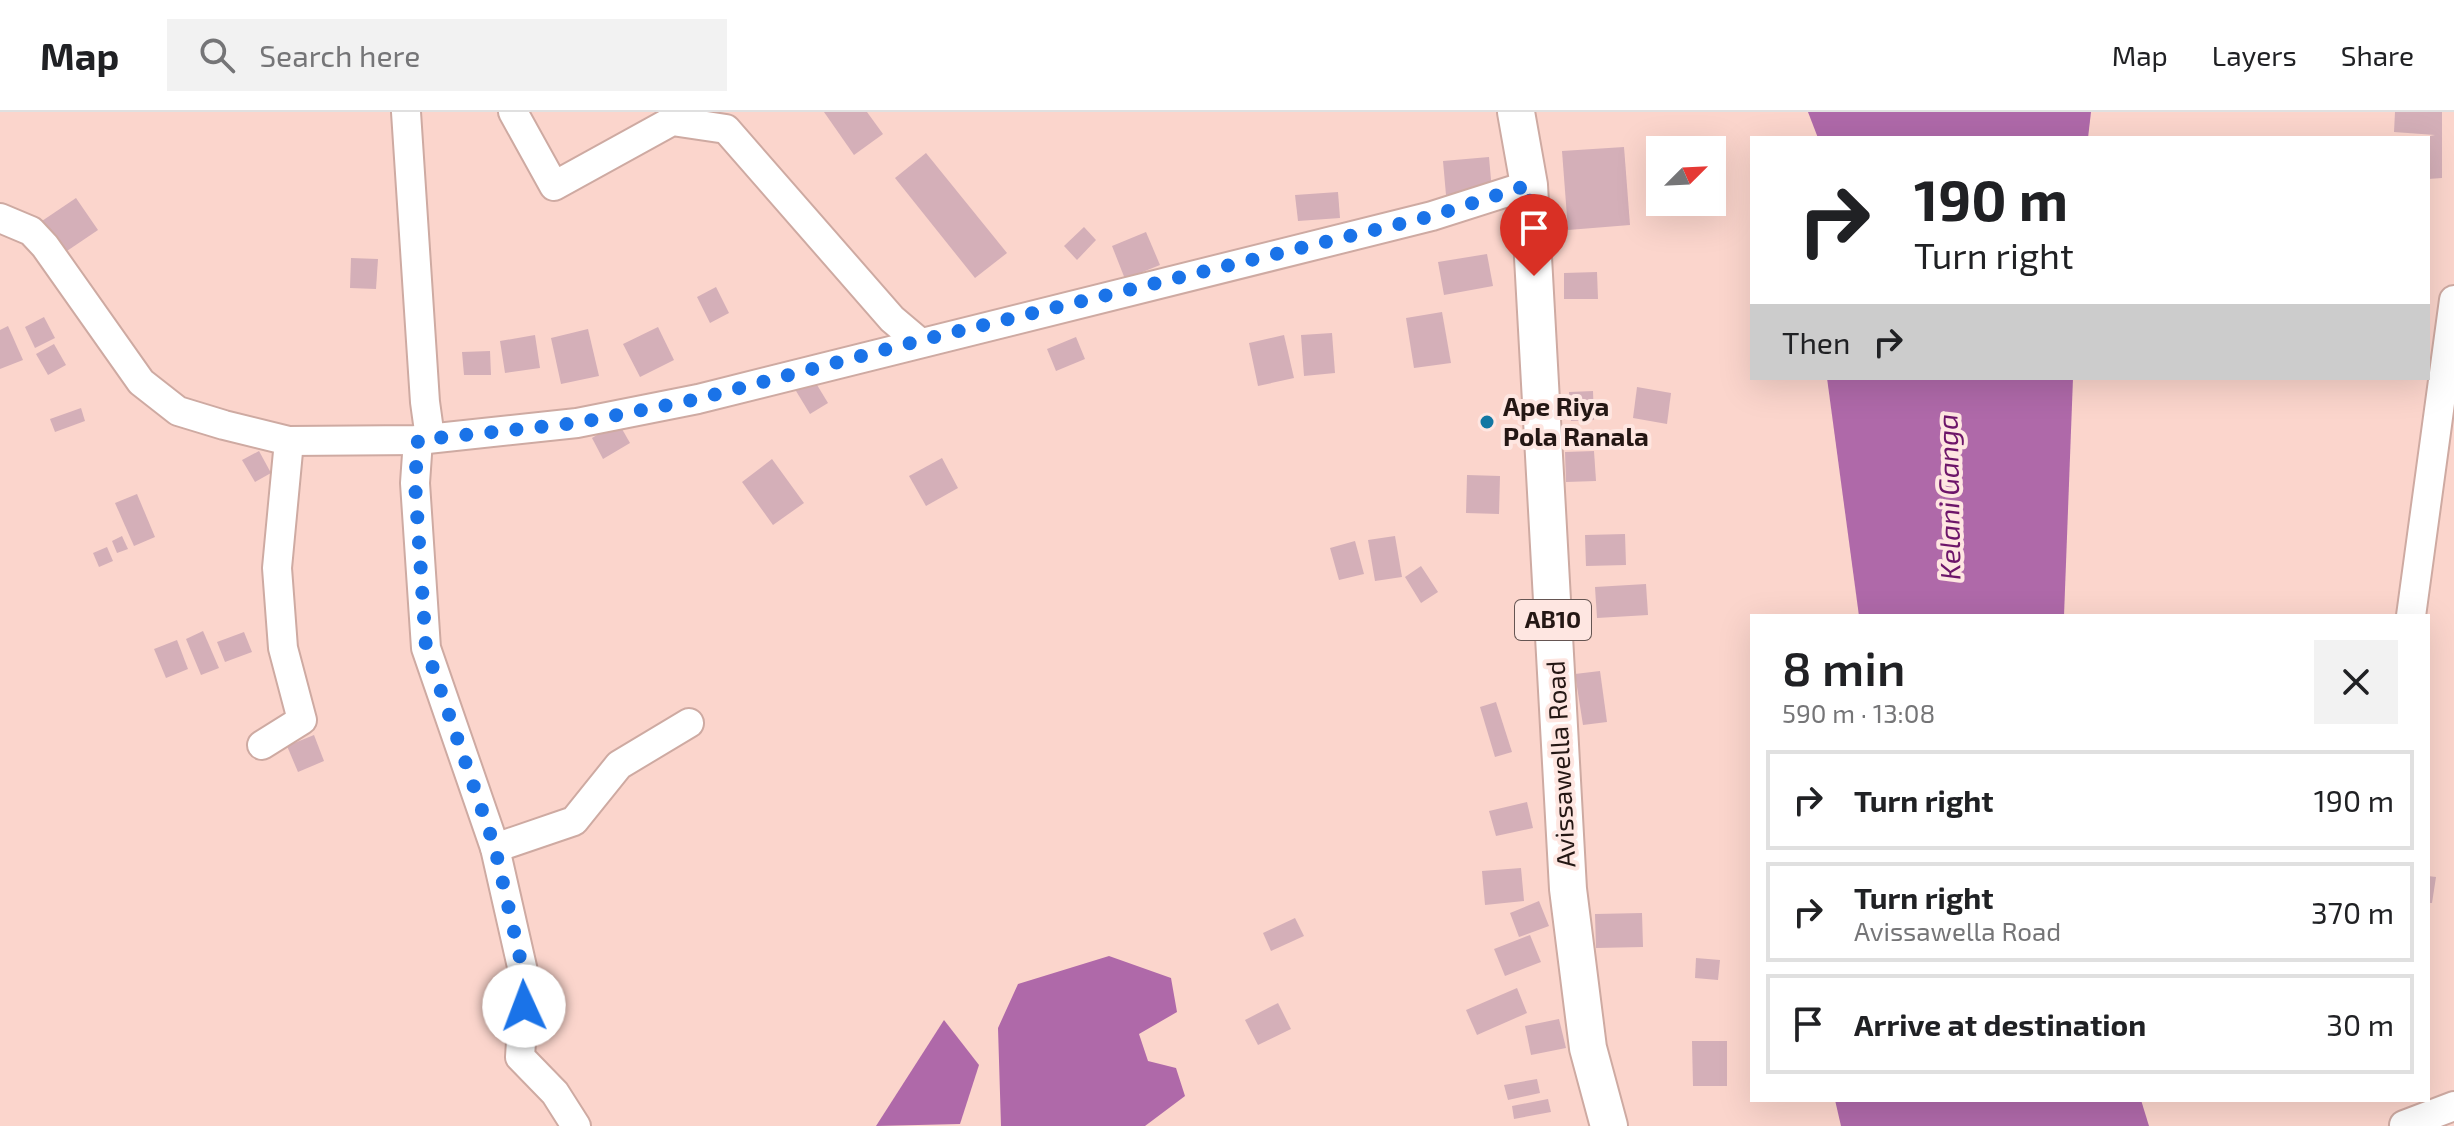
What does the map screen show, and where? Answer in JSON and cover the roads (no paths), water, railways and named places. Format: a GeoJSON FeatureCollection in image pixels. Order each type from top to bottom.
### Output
{"type":"FeatureCollection","features":[{"type":"Feature","properties":{"kind":"main road","name":"Avissawella Road"},"geometry":{"type":"LineString","coordinates":[[1516,112],[1529,185],[1568,889],[1588,1048],[1609,1126]]}},
{"type":"Feature","properties":{"kind":"street"},"geometry":{"type":"LineString","coordinates":[[406,112],[425,402],[424,439],[415,483],[426,648],[495,848],[525,980],[520,1057],[555,1093],[576,1126]]}},
{"type":"Feature","properties":{"kind":"street"},"geometry":{"type":"LineString","coordinates":[[513,112],[554,186],[656,119],[726,129],[892,319],[918,341]]}},
{"type":"Feature","properties":{"kind":"street"},"geometry":{"type":"LineString","coordinates":[[0,218],[31,231],[141,382],[178,411],[289,441],[424,439],[577,423],[698,399],[918,341],[1432,216],[1529,185]]}},
{"type":"Feature","properties":{"kind":"street"},"geometry":{"type":"LineString","coordinates":[[2411,614],[2454,300]]}},
{"type":"Feature","properties":{"kind":"street"},"geometry":{"type":"LineString","coordinates":[[262,745],[302,720],[283,648],[277,568],[289,441]]}},
{"type":"Feature","properties":{"kind":"street"},"geometry":{"type":"LineString","coordinates":[[495,848],[574,821],[619,765],[689,723]]}},
{"type":"Feature","properties":{"kind":"street"},"geometry":{"type":"LineString","coordinates":[[2402,1117],[2454,1106]]}},
{"type":"Feature","properties":{"kind":"water"},"geometry":{"type":"Polygon","coordinates":[[[1808,112],[2091,112],[2088,136],[1817,136],[1808,112]]]}},
{"type":"Feature","properties":{"kind":"water","name":"Kelani Ganga"},"geometry":{"type":"Polygon","coordinates":[[[1827,380],[2073,380],[2064,614],[1859,614],[1827,380]]]}},
{"type":"Feature","properties":{"kind":"water"},"geometry":{"type":"Polygon","coordinates":[[[1109,956],[1171,978],[1177,1012],[1139,1034],[1148,1061],[1176,1068],[1185,1096],[1145,1126],[1001,1126],[998,1028],[1018,984],[1109,956]]]}},
{"type":"Feature","properties":{"kind":"water"},"geometry":{"type":"Polygon","coordinates":[[[944,1020],[979,1065],[960,1124],[876,1126],[944,1020]]]}},
{"type":"Feature","properties":{"kind":"water"},"geometry":{"type":"Polygon","coordinates":[[[1835,1102],[2142,1102],[2149,1126],[1841,1126],[1835,1102]]]}},
{"type":"Feature","properties":{"kind":"place","name":"Ape Riya Pola Ranala"},"geometry":{"type":"Point","coordinates":[1487,422]}}]}
